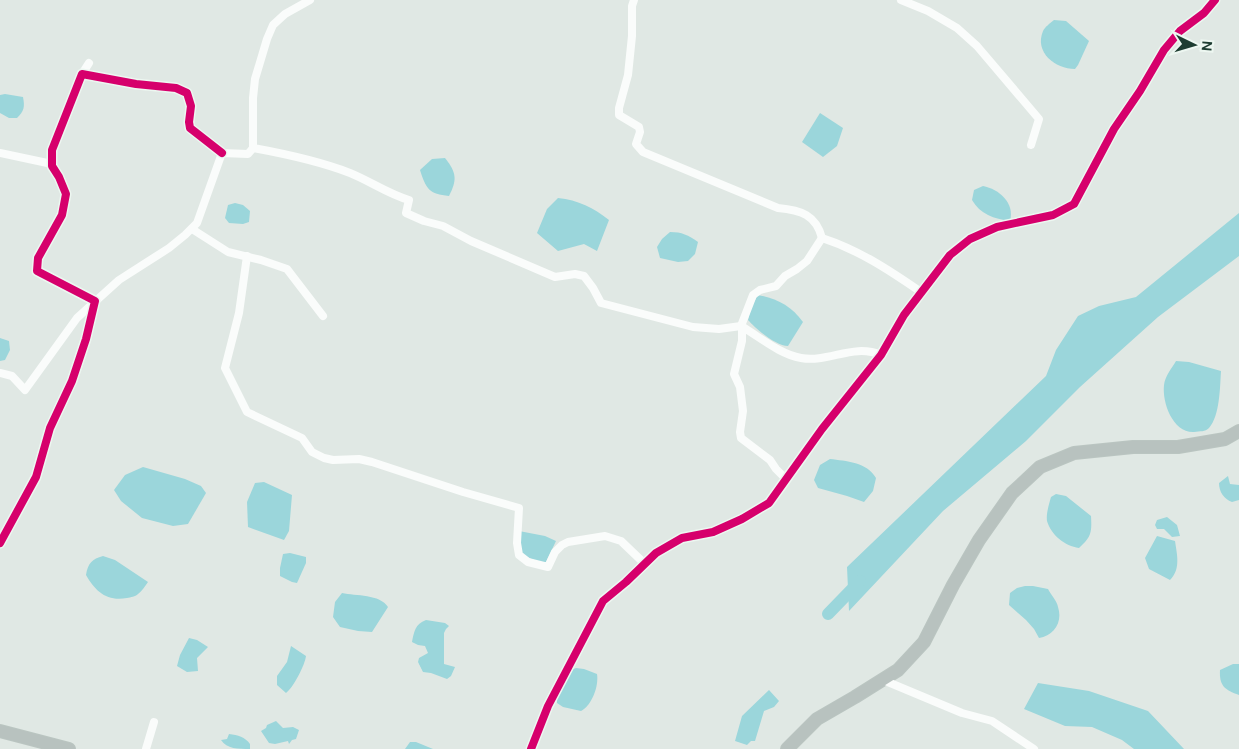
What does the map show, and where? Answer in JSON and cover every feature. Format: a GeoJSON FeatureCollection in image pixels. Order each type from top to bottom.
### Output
{"type":"FeatureCollection","features":[{"type":"Feature","properties":{"kind":"highway"},"geometry":{"type":"LineString","coordinates":[[787,749],[817,719],[898,670],[924,642],[953,585],[979,540],[1012,493],[1040,467],[1074,453],[1133,447],[1178,447],[1225,439],[1239,431]]}},
{"type":"Feature","properties":{"kind":"highway"},"geometry":{"type":"LineString","coordinates":[[0,731],[69,749]]}},
{"type":"Feature","properties":{"kind":"street"},"geometry":{"type":"LineString","coordinates":[[82,74],[136,84],[176,88],[187,93],[191,106],[190,128],[222,153],[248,154],[253,148],[255,79],[267,39],[273,25],[285,14],[310,0]]}},
{"type":"Feature","properties":{"kind":"street"},"geometry":{"type":"LineString","coordinates":[[634,0],[632,6],[632,36],[628,75],[619,108],[619,115],[628,118],[639,126],[640,132],[636,144],[643,152],[724,186],[778,208],[793,209],[808,216],[819,227],[822,238],[807,261],[785,276],[776,286],[760,290],[753,295],[742,326],[742,341],[734,374],[740,387],[742,411],[741,438],[770,460],[785,478]]}},
{"type":"Feature","properties":{"kind":"street"},"geometry":{"type":"LineString","coordinates":[[901,0],[928,11],[957,28],[977,46],[1039,119],[1031,145]]}},
{"type":"Feature","properties":{"kind":"street"},"geometry":{"type":"LineString","coordinates":[[531,749],[548,706],[603,601],[656,553],[682,538],[713,532],[742,519],[768,503],[822,428],[881,355],[904,315],[950,255],[970,239],[997,228],[1053,215],[1074,204],[1114,129],[1140,91],[1164,50],[1180,31],[1204,13],[1215,0]]}},
{"type":"Feature","properties":{"kind":"street"},"geometry":{"type":"LineString","coordinates":[[89,63],[82,74],[52,150],[52,164],[66,194],[62,215],[38,258],[37,272],[95,301]]}},
{"type":"Feature","properties":{"kind":"street"},"geometry":{"type":"LineString","coordinates":[[253,148],[294,155],[350,173],[409,200],[406,213],[443,226],[471,241],[555,277],[575,274],[584,276],[601,303],[693,327],[718,329],[742,326],[783,353],[802,358],[814,358],[861,350],[872,351],[881,355]]}},
{"type":"Feature","properties":{"kind":"street"},"geometry":{"type":"LineString","coordinates":[[0,153],[52,164]]}},
{"type":"Feature","properties":{"kind":"street"},"geometry":{"type":"LineString","coordinates":[[0,373],[12,376],[26,390],[77,318],[119,280],[168,248],[192,228],[197,223],[222,153]]}},
{"type":"Feature","properties":{"kind":"street"},"geometry":{"type":"LineString","coordinates":[[192,228],[228,252],[287,269],[323,316]]}},
{"type":"Feature","properties":{"kind":"street"},"geometry":{"type":"LineString","coordinates":[[822,238],[846,246],[921,292]]}},
{"type":"Feature","properties":{"kind":"street"},"geometry":{"type":"LineString","coordinates":[[247,256],[239,313],[225,368],[247,412],[302,438],[312,452],[324,458],[333,460],[359,459],[372,462],[519,508],[517,542],[519,555],[528,562],[548,567],[562,545],[605,536],[621,541],[645,564]]}},
{"type":"Feature","properties":{"kind":"street"},"geometry":{"type":"LineString","coordinates":[[0,543],[36,477],[50,428],[72,381],[86,339],[95,301]]}},
{"type":"Feature","properties":{"kind":"street"},"geometry":{"type":"LineString","coordinates":[[883,680],[962,713],[992,721],[1034,749]]}},
{"type":"Feature","properties":{"kind":"street"},"geometry":{"type":"LineString","coordinates":[[146,749],[154,722]]}},
{"type":"Feature","properties":{"kind":"water"},"geometry":{"type":"Polygon","coordinates":[[[1054,20],[1066,21],[1089,41],[1075,69],[1054,63],[1048,58],[1041,46],[1043,31],[1054,20]]]}},
{"type":"Feature","properties":{"kind":"water"},"geometry":{"type":"Polygon","coordinates":[[[0,95],[23,97],[23,109],[17,118],[9,118],[0,113],[0,95]]]}},
{"type":"Feature","properties":{"kind":"water"},"geometry":{"type":"Polygon","coordinates":[[[820,113],[843,128],[837,146],[823,157],[802,142],[820,113]]]}},
{"type":"Feature","properties":{"kind":"water"},"geometry":{"type":"Polygon","coordinates":[[[445,158],[454,172],[454,181],[449,196],[437,194],[429,189],[424,182],[420,170],[432,159],[445,158]]]}},
{"type":"Feature","properties":{"kind":"water"},"geometry":{"type":"Polygon","coordinates":[[[983,186],[995,190],[1008,203],[1011,214],[1010,221],[988,215],[975,205],[972,200],[974,190],[983,186]]]}},
{"type":"Feature","properties":{"kind":"water"},"geometry":{"type":"Polygon","coordinates":[[[558,198],[585,205],[609,220],[597,251],[584,244],[558,251],[537,233],[547,209],[558,198]]]}},
{"type":"Feature","properties":{"kind":"water"},"geometry":{"type":"Polygon","coordinates":[[[235,203],[243,205],[250,211],[249,222],[243,224],[229,223],[225,218],[228,205],[235,203]]]}},
{"type":"Feature","properties":{"kind":"water"},"geometry":{"type":"Polygon","coordinates":[[[1239,213],[1239,256],[1158,317],[1080,387],[1026,441],[943,511],[849,611],[847,567],[1046,376],[1056,350],[1078,316],[1099,306],[1136,297],[1239,213]]]}},
{"type":"Feature","properties":{"kind":"water"},"geometry":{"type":"Polygon","coordinates":[[[670,232],[685,234],[698,242],[695,254],[688,261],[678,262],[660,258],[657,247],[670,232]]]}},
{"type":"Feature","properties":{"kind":"water"},"geometry":{"type":"Polygon","coordinates":[[[758,295],[784,304],[803,322],[788,346],[772,340],[748,320],[751,307],[758,295]]]}},
{"type":"Feature","properties":{"kind":"water"},"geometry":{"type":"Polygon","coordinates":[[[0,338],[9,341],[10,350],[5,360],[0,361],[0,338]]]}},
{"type":"Feature","properties":{"kind":"water"},"geometry":{"type":"Polygon","coordinates":[[[1176,361],[1189,362],[1221,371],[1217,409],[1213,423],[1206,430],[1187,431],[1180,428],[1170,416],[1165,400],[1164,385],[1167,375],[1176,361]]]}},
{"type":"Feature","properties":{"kind":"water"},"geometry":{"type":"Polygon","coordinates":[[[830,459],[862,465],[876,478],[873,491],[864,502],[818,488],[814,480],[820,465],[830,459]]]}},
{"type":"Feature","properties":{"kind":"water"},"geometry":{"type":"Polygon","coordinates":[[[143,467],[185,479],[201,486],[206,493],[188,524],[173,526],[142,518],[121,501],[114,490],[125,475],[143,467]]]}},
{"type":"Feature","properties":{"kind":"water"},"geometry":{"type":"Polygon","coordinates":[[[1228,476],[1230,484],[1239,485],[1239,500],[1232,502],[1221,492],[1219,483],[1228,476]]]}},
{"type":"Feature","properties":{"kind":"water"},"geometry":{"type":"Polygon","coordinates":[[[264,482],[292,495],[289,531],[284,540],[248,527],[247,502],[255,483],[264,482]]]}},
{"type":"Feature","properties":{"kind":"water"},"geometry":{"type":"Polygon","coordinates":[[[1056,494],[1066,496],[1091,516],[1090,534],[1079,548],[1059,539],[1049,526],[1047,521],[1048,509],[1051,497],[1056,494]]]}},
{"type":"Feature","properties":{"kind":"water"},"geometry":{"type":"Polygon","coordinates":[[[1167,517],[1177,525],[1180,536],[1172,537],[1164,529],[1157,529],[1155,525],[1157,520],[1167,517]]]}},
{"type":"Feature","properties":{"kind":"water"},"geometry":{"type":"Polygon","coordinates":[[[519,531],[545,536],[556,541],[546,562],[542,563],[524,556],[518,545],[519,531]]]}},
{"type":"Feature","properties":{"kind":"water"},"geometry":{"type":"Polygon","coordinates":[[[1157,536],[1175,541],[1177,567],[1170,580],[1149,569],[1145,558],[1157,536]]]}},
{"type":"Feature","properties":{"kind":"water"},"geometry":{"type":"Polygon","coordinates":[[[290,553],[306,557],[306,563],[297,583],[280,576],[283,554],[290,553]]]}},
{"type":"Feature","properties":{"kind":"water"},"geometry":{"type":"Polygon","coordinates":[[[103,556],[115,560],[148,582],[133,597],[120,599],[102,594],[93,586],[86,575],[91,562],[103,556]]]}},
{"type":"Feature","properties":{"kind":"water"},"geometry":{"type":"Polygon","coordinates":[[[1025,586],[1048,589],[1057,605],[1059,613],[1058,623],[1053,631],[1044,637],[1039,638],[1026,620],[1009,605],[1010,593],[1017,588],[1025,586]]]}},
{"type":"Feature","properties":{"kind":"water"},"geometry":{"type":"Polygon","coordinates":[[[342,593],[374,598],[388,607],[372,632],[340,627],[333,617],[335,602],[342,593]]]}},
{"type":"Feature","properties":{"kind":"water"},"geometry":{"type":"Polygon","coordinates":[[[426,620],[445,623],[449,626],[444,633],[444,664],[455,667],[451,676],[447,679],[423,672],[418,662],[419,658],[428,653],[425,646],[412,642],[417,626],[426,620]]]}},
{"type":"Feature","properties":{"kind":"water"},"geometry":{"type":"Polygon","coordinates":[[[189,638],[197,640],[208,647],[197,658],[198,671],[187,672],[177,666],[180,655],[189,638]]]}},
{"type":"Feature","properties":{"kind":"water"},"geometry":{"type":"Polygon","coordinates":[[[291,646],[306,656],[298,676],[286,693],[277,685],[277,676],[287,662],[291,646]]]}},
{"type":"Feature","properties":{"kind":"water"},"geometry":{"type":"Polygon","coordinates":[[[1233,664],[1239,664],[1239,695],[1224,687],[1221,680],[1220,670],[1233,664]]]}},
{"type":"Feature","properties":{"kind":"water"},"geometry":{"type":"Polygon","coordinates":[[[576,668],[597,674],[594,695],[581,711],[563,707],[557,703],[557,698],[571,670],[576,668]]]}},
{"type":"Feature","properties":{"kind":"water"},"geometry":{"type":"Polygon","coordinates":[[[1038,683],[1089,691],[1148,711],[1184,749],[1134,749],[1122,740],[1092,727],[1065,726],[1024,709],[1038,683]]]}},
{"type":"Feature","properties":{"kind":"water"},"geometry":{"type":"Polygon","coordinates":[[[769,690],[779,701],[774,707],[764,711],[755,741],[751,741],[747,745],[735,741],[742,716],[769,690]]]}},
{"type":"Feature","properties":{"kind":"water"},"geometry":{"type":"Polygon","coordinates":[[[276,721],[283,728],[293,727],[299,730],[296,739],[292,740],[289,744],[288,741],[275,744],[269,743],[261,731],[267,725],[276,721]]]}},
{"type":"Feature","properties":{"kind":"water"},"geometry":{"type":"Polygon","coordinates":[[[229,734],[246,740],[250,744],[250,749],[237,749],[223,743],[221,740],[227,739],[229,734]]]}},
{"type":"Feature","properties":{"kind":"water"},"geometry":{"type":"Polygon","coordinates":[[[410,742],[416,742],[433,749],[405,749],[410,742]]]}},
{"type":"Feature","properties":{"kind":"waterway"},"geometry":{"type":"LineString","coordinates":[[828,614],[860,581]]}},
{"type":"Feature","properties":{"kind":"cycle path"},"geometry":{"type":"LineString","coordinates":[[531,749],[548,706],[603,601],[656,553],[682,538],[713,532],[742,519],[769,503],[822,429],[881,355],[904,315],[950,255],[970,239],[997,227],[1053,215],[1074,204],[1114,129],[1140,91],[1164,50],[1180,31],[1204,13],[1215,0]]}},
{"type":"Feature","properties":{"kind":"cycle path"},"geometry":{"type":"LineString","coordinates":[[0,543],[36,477],[50,428],[72,381],[86,339],[95,301],[37,271],[38,258],[62,215],[66,194],[52,166],[52,150],[82,74],[136,84],[176,88],[187,93],[191,106],[190,128],[222,153]]}}]}
